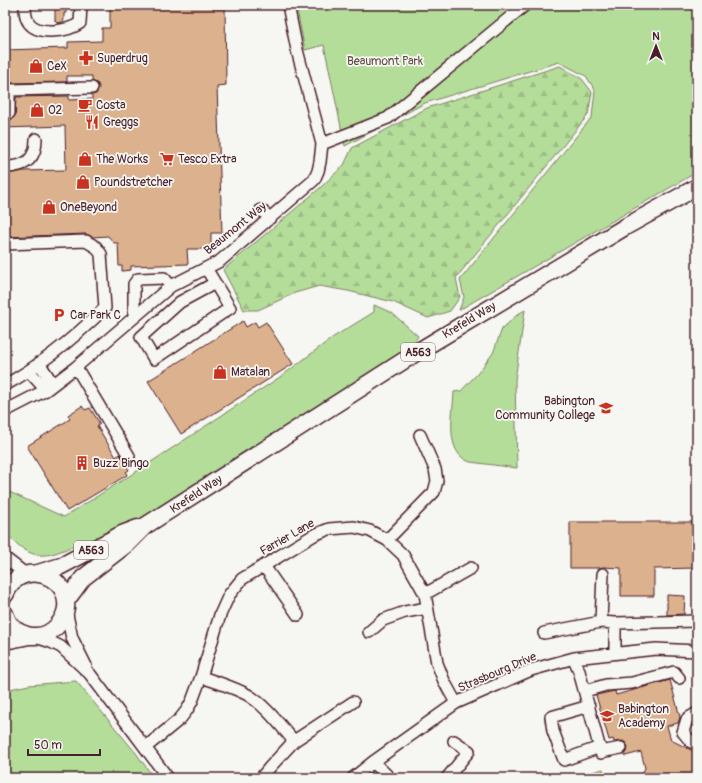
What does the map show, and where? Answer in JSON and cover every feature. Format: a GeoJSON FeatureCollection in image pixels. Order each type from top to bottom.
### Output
{"type":"FeatureCollection","features":[{"type":"Feature","properties":{"kind":"highway","name":"Krefeld Way"},"geometry":{"type":"LineString","coordinates":[[32,636],[42,635],[53,630],[63,618],[66,605],[83,578],[127,544],[145,526],[422,349],[618,232],[697,187]]}},
{"type":"Feature","properties":{"kind":"highway","name":"Krefeld Way"},"geometry":{"type":"LineString","coordinates":[[5,595],[10,586],[17,579],[61,566],[122,534],[145,526]]}},
{"type":"Feature","properties":{"kind":"highway"},"geometry":{"type":"LineString","coordinates":[[35,574],[47,576],[54,580],[61,588],[66,605]]}},
{"type":"Feature","properties":{"kind":"highway"},"geometry":{"type":"LineString","coordinates":[[5,614],[7,621],[13,628],[23,634],[32,636]]}},
{"type":"Feature","properties":{"kind":"highway"},"geometry":{"type":"LineString","coordinates":[[5,642],[32,636]]}},
{"type":"Feature","properties":{"kind":"street"},"geometry":{"type":"LineString","coordinates":[[25,5],[26,16],[30,24],[40,30],[50,31],[75,27],[80,23],[81,5]]}},
{"type":"Feature","properties":{"kind":"street","name":"Beaumont Way"},"geometry":{"type":"LineString","coordinates":[[5,410],[50,387],[76,367],[171,286],[220,261],[314,180],[320,162],[322,144],[297,50],[288,5]]}},
{"type":"Feature","properties":{"kind":"street"},"geometry":{"type":"LineString","coordinates":[[322,144],[388,118],[525,5]]}},
{"type":"Feature","properties":{"kind":"street"},"geometry":{"type":"LineString","coordinates":[[5,113],[9,113],[9,90],[92,88]]}},
{"type":"Feature","properties":{"kind":"street"},"geometry":{"type":"LineString","coordinates":[[5,167],[23,165],[30,158],[36,148],[36,139]]}},
{"type":"Feature","properties":{"kind":"street"},"geometry":{"type":"LineString","coordinates":[[261,210],[270,218]]}},
{"type":"Feature","properties":{"kind":"street"},"geometry":{"type":"LineString","coordinates":[[5,244],[86,241],[96,247],[101,254],[105,308],[79,333],[29,371],[5,386]]}},
{"type":"Feature","properties":{"kind":"street"},"geometry":{"type":"LineString","coordinates":[[206,268],[215,283],[230,308],[154,359],[141,337],[180,302],[215,283]]}},
{"type":"Feature","properties":{"kind":"street"},"geometry":{"type":"LineString","coordinates":[[134,317],[134,284],[138,279],[164,278],[171,286]]}},
{"type":"Feature","properties":{"kind":"street"},"geometry":{"type":"LineString","coordinates":[[39,363],[50,387]]}},
{"type":"Feature","properties":{"kind":"street"},"geometry":{"type":"LineString","coordinates":[[76,367],[129,456]]}},
{"type":"Feature","properties":{"kind":"street"},"geometry":{"type":"LineString","coordinates":[[29,371],[50,387]]}},
{"type":"Feature","properties":{"kind":"street"},"geometry":{"type":"LineString","coordinates":[[387,540],[434,492],[437,481],[435,469],[420,435]]}},
{"type":"Feature","properties":{"kind":"street","name":"Farrier Lane"},"geometry":{"type":"LineString","coordinates":[[146,747],[180,719],[192,701],[220,615],[229,595],[242,579],[308,538],[330,528],[354,527],[370,531],[387,540],[403,555],[425,594],[437,663],[456,703]]}},
{"type":"Feature","properties":{"kind":"street"},"geometry":{"type":"LineString","coordinates":[[5,558],[23,572],[35,574]]}},
{"type":"Feature","properties":{"kind":"street"},"geometry":{"type":"LineString","coordinates":[[264,566],[298,615]]}},
{"type":"Feature","properties":{"kind":"street"},"geometry":{"type":"LineString","coordinates":[[425,594],[471,568]]}},
{"type":"Feature","properties":{"kind":"street"},"geometry":{"type":"LineString","coordinates":[[601,622],[603,574]]}},
{"type":"Feature","properties":{"kind":"street"},"geometry":{"type":"LineString","coordinates":[[66,605],[72,638],[90,674]]}},
{"type":"Feature","properties":{"kind":"street"},"geometry":{"type":"LineString","coordinates":[[369,632],[383,620],[404,612],[427,608]]}},
{"type":"Feature","properties":{"kind":"street"},"geometry":{"type":"LineString","coordinates":[[544,633],[601,622],[697,621]]}},
{"type":"Feature","properties":{"kind":"street"},"geometry":{"type":"LineString","coordinates":[[615,623],[615,653]]}},
{"type":"Feature","properties":{"kind":"street"},"geometry":{"type":"LineString","coordinates":[[32,636],[61,647],[90,674],[168,778]]}},
{"type":"Feature","properties":{"kind":"street","name":"Strasbourg Drive"},"geometry":{"type":"LineString","coordinates":[[353,778],[456,703],[531,670],[574,658],[615,653],[656,649],[697,651]]}},
{"type":"Feature","properties":{"kind":"street"},"geometry":{"type":"LineString","coordinates":[[574,658],[585,691],[601,751]]}},
{"type":"Feature","properties":{"kind":"street"},"geometry":{"type":"LineString","coordinates":[[585,691],[606,685],[632,683],[674,672],[679,678]]}},
{"type":"Feature","properties":{"kind":"street"},"geometry":{"type":"LineString","coordinates":[[201,677],[248,695],[260,704],[294,741]]}},
{"type":"Feature","properties":{"kind":"street"},"geometry":{"type":"LineString","coordinates":[[261,778],[294,741],[353,702]]}},
{"type":"Feature","properties":{"kind":"street"},"geometry":{"type":"LineString","coordinates":[[589,706],[551,717],[564,760],[621,748]]}},
{"type":"Feature","properties":{"kind":"street"},"geometry":{"type":"LineString","coordinates":[[697,713],[687,719],[683,732],[691,742],[697,742]]}},
{"type":"Feature","properties":{"kind":"street"},"geometry":{"type":"LineString","coordinates":[[447,778],[469,751],[454,741]]}},
{"type":"Feature","properties":{"kind":"street"},"geometry":{"type":"LineString","coordinates":[[373,762],[390,778]]}},
{"type":"Feature","properties":{"kind":"green space","name":"Beaumont Park"},"geometry":{"type":"Polygon","coordinates":[[[296,5],[697,5],[697,172],[459,310],[464,297],[460,280],[592,117],[595,90],[586,76],[559,62],[425,103],[345,146],[324,45],[305,50],[296,5]]]}},
{"type":"Feature","properties":{"kind":"green space"},"geometry":{"type":"Polygon","coordinates":[[[560,66],[582,79],[592,92],[588,115],[456,278],[460,297],[450,311],[428,318],[393,302],[348,291],[319,286],[295,293],[258,310],[244,310],[223,270],[320,188],[344,165],[352,148],[427,108],[560,66]]]}},
{"type":"Feature","properties":{"kind":"green space"},"geometry":{"type":"Polygon","coordinates":[[[374,305],[392,313],[418,336],[415,341],[418,346],[176,499],[128,526],[82,549],[80,543],[48,555],[40,555],[23,549],[5,532],[5,490],[64,517],[142,468],[283,375],[332,338],[374,312],[374,305]]]}},
{"type":"Feature","properties":{"kind":"green space"},"geometry":{"type":"Polygon","coordinates":[[[525,310],[515,380],[517,468],[470,462],[462,457],[456,450],[453,442],[452,421],[454,392],[461,391],[478,373],[493,353],[502,329],[518,314],[525,310]]]}},
{"type":"Feature","properties":{"kind":"green space"},"geometry":{"type":"Polygon","coordinates":[[[76,681],[136,753],[154,778],[5,778],[5,690],[29,685],[76,681]]]}},
{"type":"Feature","properties":{"kind":"green space"},"geometry":{"type":"Polygon","coordinates":[[[603,769],[606,778],[572,778],[603,769]]]}},
{"type":"Feature","properties":{"kind":"building"},"geometry":{"type":"Polygon","coordinates":[[[55,5],[66,5],[66,13],[64,13],[63,22],[57,23],[55,21],[55,5]]]}},
{"type":"Feature","properties":{"kind":"building","name":"Tesco Extra"},"geometry":{"type":"Polygon","coordinates":[[[110,5],[225,5],[226,85],[217,86],[222,233],[211,233],[211,249],[187,249],[188,264],[131,266],[131,270],[122,271],[122,266],[119,266],[118,243],[114,243],[108,236],[93,237],[86,234],[5,237],[5,174],[23,171],[66,170],[65,126],[5,128],[5,120],[12,119],[15,116],[16,97],[69,96],[69,100],[92,99],[92,95],[96,94],[99,88],[98,84],[92,81],[92,76],[67,76],[67,82],[5,84],[5,50],[68,48],[68,42],[102,41],[102,28],[110,28],[110,5]]]}},
{"type":"Feature","properties":{"kind":"building","name":"Matalan"},"geometry":{"type":"Polygon","coordinates":[[[243,321],[246,327],[255,322],[258,327],[266,322],[293,364],[181,434],[148,381],[243,321]]]}},
{"type":"Feature","properties":{"kind":"building","name":"Buzz Bingo"},"geometry":{"type":"Polygon","coordinates":[[[82,406],[85,410],[90,408],[100,424],[97,426],[116,457],[120,454],[129,470],[126,472],[127,475],[67,511],[27,446],[70,419],[68,415],[82,406]]]}},
{"type":"Feature","properties":{"kind":"building"},"geometry":{"type":"Polygon","coordinates":[[[570,522],[697,522],[697,568],[654,569],[654,596],[621,596],[621,568],[570,568],[570,522]]]}},
{"type":"Feature","properties":{"kind":"building"},"geometry":{"type":"Polygon","coordinates":[[[667,595],[685,596],[684,614],[667,615],[667,595]]]}},
{"type":"Feature","properties":{"kind":"building"},"geometry":{"type":"Polygon","coordinates":[[[670,680],[680,717],[678,723],[667,726],[671,740],[697,753],[697,778],[640,778],[645,768],[641,752],[625,756],[624,754],[628,747],[626,743],[623,741],[614,742],[613,739],[609,740],[596,695],[615,691],[616,695],[670,680]]]}},
{"type":"Feature","properties":{"kind":"place","name":"Superdrug"},"geometry":{"type":"Point","coordinates":[86,58]}},
{"type":"Feature","properties":{"kind":"place","name":"CeX"},"geometry":{"type":"Point","coordinates":[36,66]}},
{"type":"Feature","properties":{"kind":"place","name":"Costa"},"geometry":{"type":"Point","coordinates":[85,105]}},
{"type":"Feature","properties":{"kind":"place","name":"O2"},"geometry":{"type":"Point","coordinates":[37,110]}},
{"type":"Feature","properties":{"kind":"place","name":"Greggs"},"geometry":{"type":"Point","coordinates":[92,122]}},
{"type":"Feature","properties":{"kind":"place","name":"The Works"},"geometry":{"type":"Point","coordinates":[85,159]}},
{"type":"Feature","properties":{"kind":"place","name":"Tesco Extra"},"geometry":{"type":"Point","coordinates":[167,159]}},
{"type":"Feature","properties":{"kind":"place","name":"Poundstretcher"},"geometry":{"type":"Point","coordinates":[83,182]}},
{"type":"Feature","properties":{"kind":"place","name":"OneBeyond"},"geometry":{"type":"Point","coordinates":[49,207]}},
{"type":"Feature","properties":{"kind":"place","name":"Car Park C"},"geometry":{"type":"Point","coordinates":[59,315]}},
{"type":"Feature","properties":{"kind":"place","name":"Matalan"},"geometry":{"type":"Point","coordinates":[220,372]}},
{"type":"Feature","properties":{"kind":"place","name":"Babington Community College"},"geometry":{"type":"Point","coordinates":[606,408]}},
{"type":"Feature","properties":{"kind":"place","name":"Buzz Bingo"},"geometry":{"type":"Point","coordinates":[82,463]}},
{"type":"Feature","properties":{"kind":"place","name":"Babington Academy"},"geometry":{"type":"Point","coordinates":[607,716]}}]}
